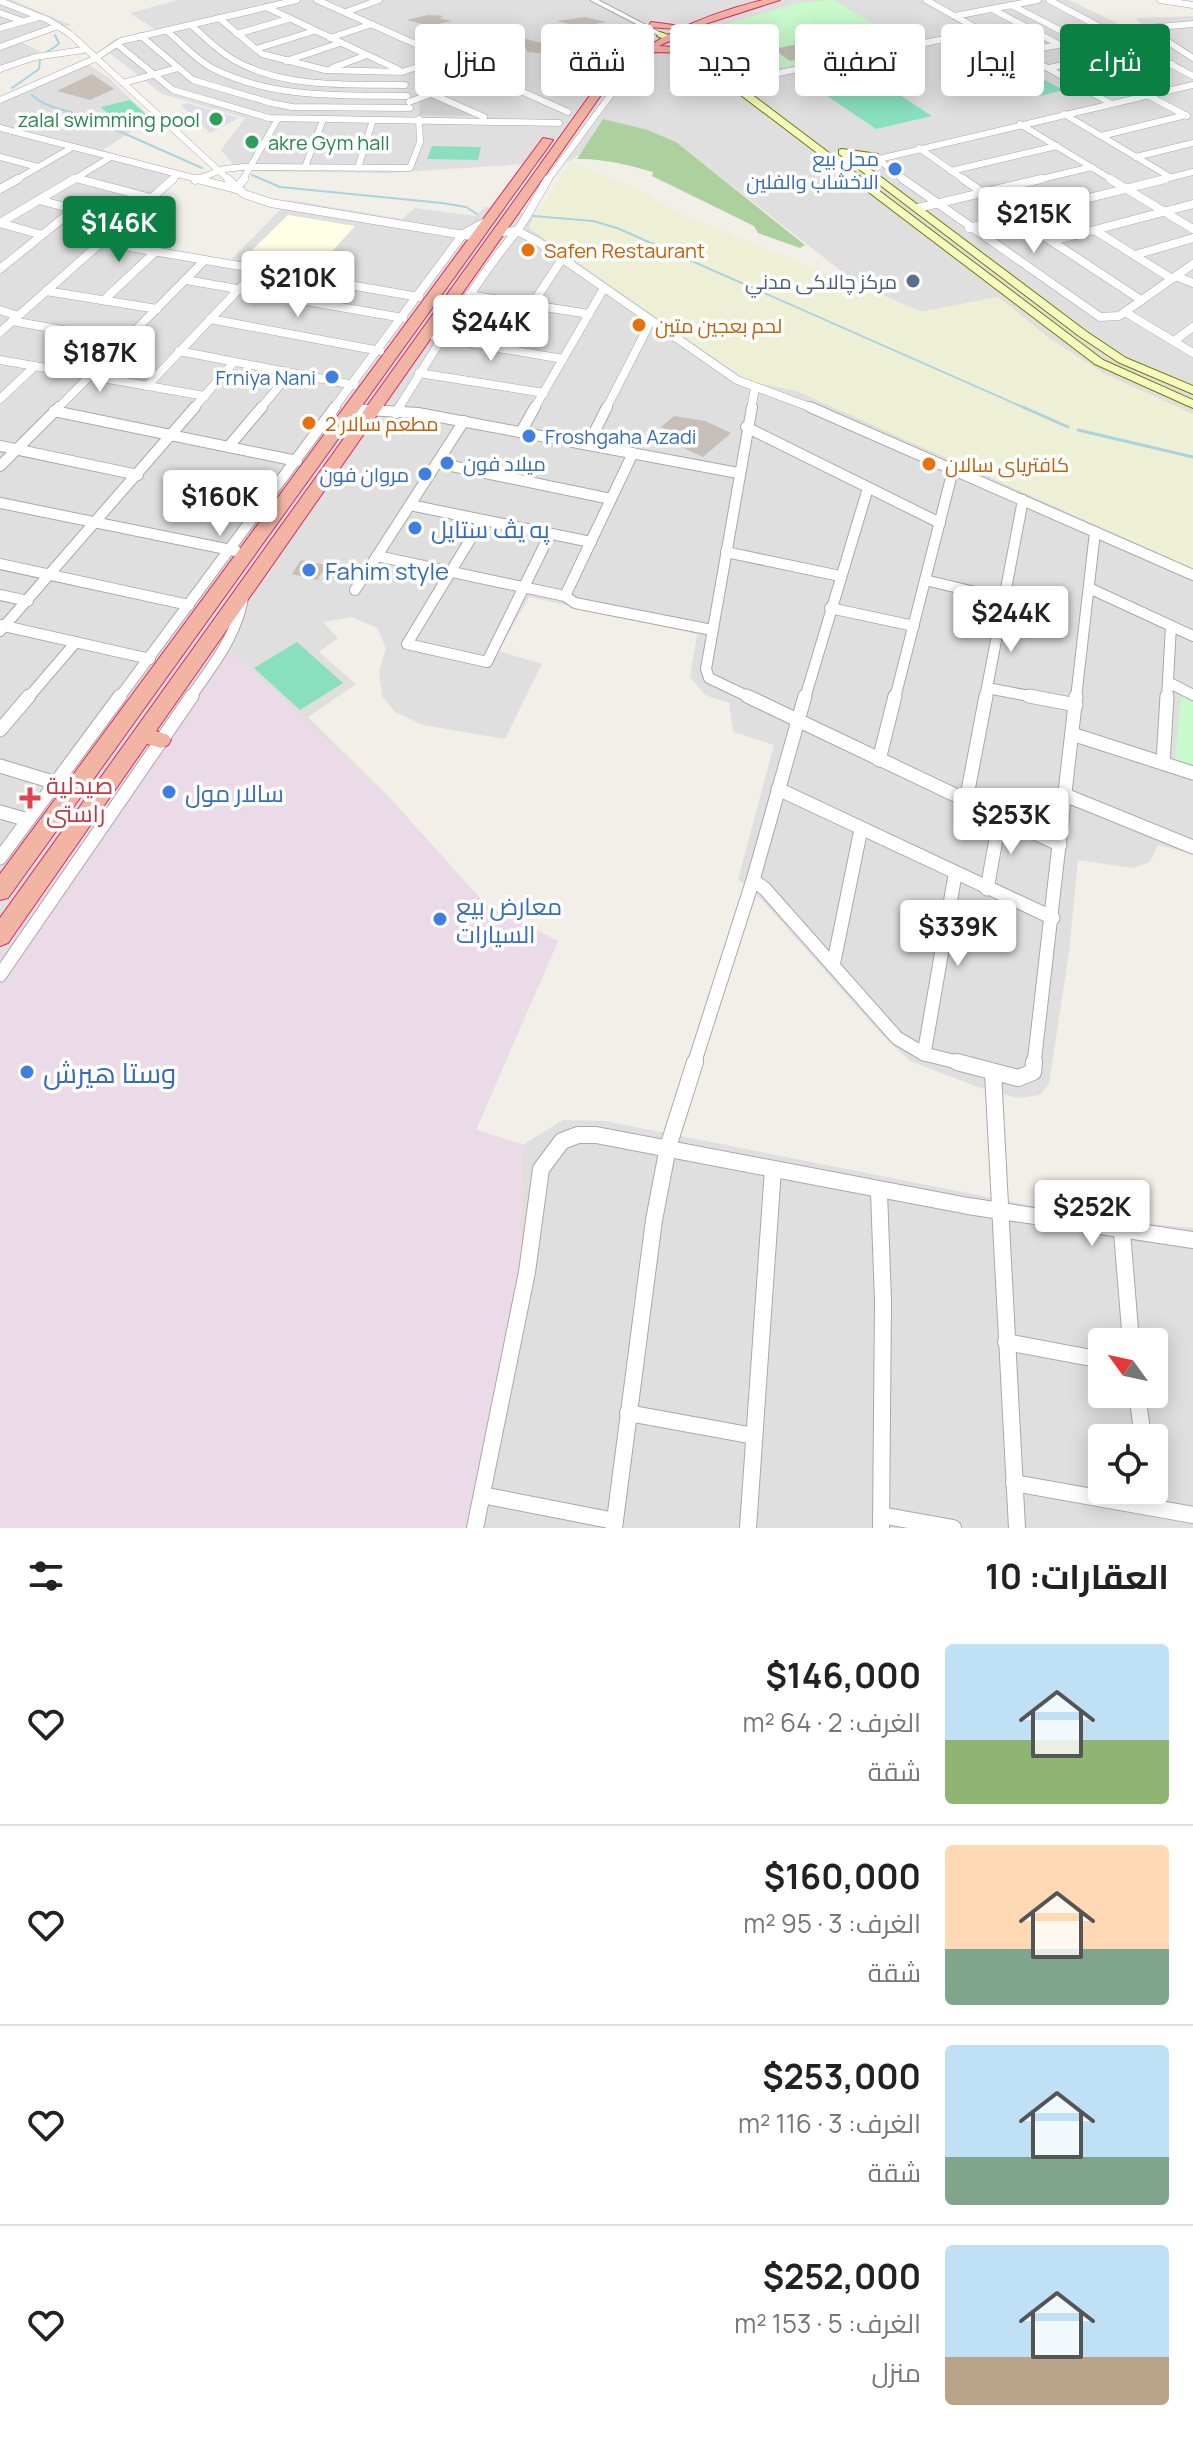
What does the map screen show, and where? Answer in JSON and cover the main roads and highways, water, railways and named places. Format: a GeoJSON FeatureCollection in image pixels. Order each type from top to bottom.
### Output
{"type":"FeatureCollection","features":[{"type":"Feature","properties":{"kind":"highway"},"geometry":{"type":"LineString","coordinates":[[0,936],[152,737],[244,590],[376,407],[433,337],[504,225],[563,118],[598,74],[661,35],[752,0]]}},
{"type":"Feature","properties":{"kind":"highway"},"geometry":{"type":"LineString","coordinates":[[0,891],[239,552],[470,236],[504,225],[569,141],[597,93],[621,68],[661,35],[775,0]]}},
{"type":"Feature","properties":{"kind":"highway"},"geometry":{"type":"LineString","coordinates":[[654,34],[670,38]]}},
{"type":"Feature","properties":{"kind":"main road"},"geometry":{"type":"LineString","coordinates":[[661,35],[670,38]]}},
{"type":"Feature","properties":{"kind":"main road"},"geometry":{"type":"LineString","coordinates":[[749,96],[850,164],[1099,362],[1193,404]]}},
{"type":"Feature","properties":{"kind":"main road"},"geometry":{"type":"LineString","coordinates":[[766,96],[840,150],[850,164],[879,179],[1083,334],[1122,360],[1193,390]]}},
{"type":"Feature","properties":{"kind":"main road"},"geometry":{"type":"LineString","coordinates":[[840,150],[876,159],[874,168],[879,179]]}},
{"type":"Feature","properties":{"kind":"main road"},"geometry":{"type":"LineString","coordinates":[[961,255],[975,250]]}},
{"type":"Feature","properties":{"kind":"waterway"},"geometry":{"type":"LineString","coordinates":[[44,54],[59,44],[55,35]]}},
{"type":"Feature","properties":{"kind":"waterway"},"geometry":{"type":"LineString","coordinates":[[12,88],[39,69],[40,59]]}},
{"type":"Feature","properties":{"kind":"waterway"},"geometry":{"type":"LineString","coordinates":[[32,95],[51,106],[103,122],[202,168]]}},
{"type":"Feature","properties":{"kind":"waterway"},"geometry":{"type":"LineString","coordinates":[[252,175],[280,187],[442,203],[466,207],[477,214]]}},
{"type":"Feature","properties":{"kind":"waterway"},"geometry":{"type":"LineString","coordinates":[[534,216],[593,221],[617,228],[1027,409]]}},
{"type":"Feature","properties":{"kind":"waterway"},"geometry":{"type":"LineString","coordinates":[[1023,407],[1068,427]]}},
{"type":"Feature","properties":{"kind":"waterway"},"geometry":{"type":"LineString","coordinates":[[1078,430],[1193,457]]}},
{"type":"Feature","properties":{"kind":"place","name":"zalal swimming pool"},"geometry":{"type":"Point","coordinates":[216,119]}},
{"type":"Feature","properties":{"kind":"place","name":"akre Gym hall"},"geometry":{"type":"Point","coordinates":[252,142]}},
{"type":"Feature","properties":{"kind":"place","name":"محل بيع الاخشاب والفلين"},"geometry":{"type":"Point","coordinates":[895,169]}},
{"type":"Feature","properties":{"kind":"place","name":"Safen Restaurant"},"geometry":{"type":"Point","coordinates":[528,250]}},
{"type":"Feature","properties":{"kind":"place","name":"مركز چالاکى مدني"},"geometry":{"type":"Point","coordinates":[913,281]}},
{"type":"Feature","properties":{"kind":"place","name":"لحم بعجين متين"},"geometry":{"type":"Point","coordinates":[639,325]}},
{"type":"Feature","properties":{"kind":"place","name":"Frniya Nani"},"geometry":{"type":"Point","coordinates":[332,377]}},
{"type":"Feature","properties":{"kind":"place","name":"مطعم سالار 2"},"geometry":{"type":"Point","coordinates":[309,423]}},
{"type":"Feature","properties":{"kind":"place","name":"Froshgaha Azadi"},"geometry":{"type":"Point","coordinates":[529,436]}},
{"type":"Feature","properties":{"kind":"place","name":"ميلاد فون"},"geometry":{"type":"Point","coordinates":[447,463]}},
{"type":"Feature","properties":{"kind":"place","name":"کافتریای سالان"},"geometry":{"type":"Point","coordinates":[929,464]}},
{"type":"Feature","properties":{"kind":"place","name":"مروان فون"},"geometry":{"type":"Point","coordinates":[425,474]}},
{"type":"Feature","properties":{"kind":"place","name":"په يڤ ستايل"},"geometry":{"type":"Point","coordinates":[415,528]}},
{"type":"Feature","properties":{"kind":"place","name":"Fahim style"},"geometry":{"type":"Point","coordinates":[309,570]}},
{"type":"Feature","properties":{"kind":"place","name":"سالار مول"},"geometry":{"type":"Point","coordinates":[169,792]}},
{"type":"Feature","properties":{"kind":"place","name":"صيدلية راستى"},"geometry":{"type":"Point","coordinates":[30,798]}},
{"type":"Feature","properties":{"kind":"place","name":"معارض بيع السيارات"},"geometry":{"type":"Point","coordinates":[440,919]}},
{"type":"Feature","properties":{"kind":"place","name":"وستا هيرش"},"geometry":{"type":"Point","coordinates":[27,1072]}}]}
